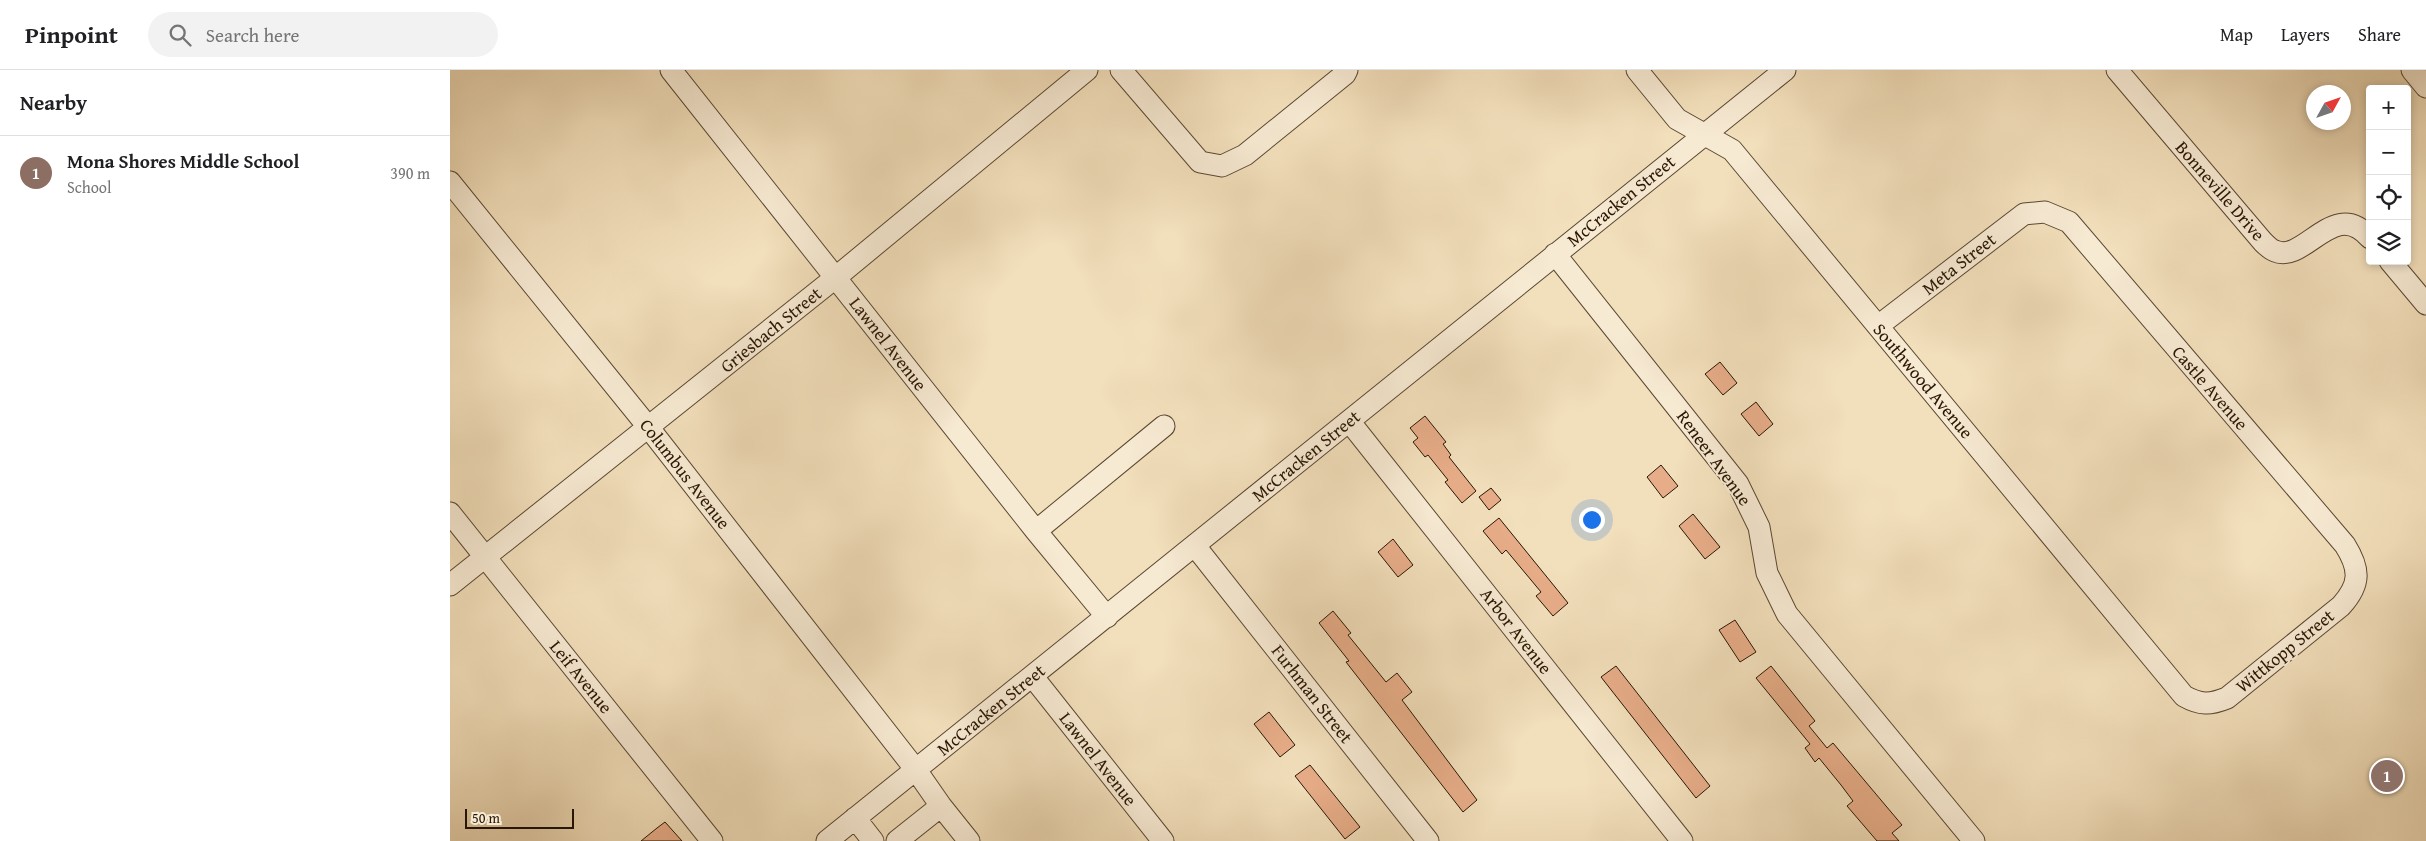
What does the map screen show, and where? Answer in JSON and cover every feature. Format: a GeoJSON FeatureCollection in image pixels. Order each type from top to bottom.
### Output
{"type":"FeatureCollection","features":[{"type":"Feature","properties":{"kind":"street","name":"Lawnel Avenue"},"geometry":{"type":"LineString","coordinates":[[672,70],[835,278],[1106,617]]}},
{"type":"Feature","properties":{"kind":"street","name":"Griesbach Street"},"geometry":{"type":"LineString","coordinates":[[450,585],[835,278],[1087,70]]}},
{"type":"Feature","properties":{"kind":"street"},"geometry":{"type":"LineString","coordinates":[[1121,70],[1200,162],[1222,166],[1245,155],[1345,74],[1347,70]]}},
{"type":"Feature","properties":{"kind":"street","name":"Southwood Avenue"},"geometry":{"type":"LineString","coordinates":[[1637,70],[1677,119],[1732,150],[2184,696],[2198,704]]}},
{"type":"Feature","properties":{"kind":"street","name":"McCracken Street"},"geometry":{"type":"LineString","coordinates":[[827,841],[1785,70]]}},
{"type":"Feature","properties":{"kind":"street","name":"Bonneville Drive"},"geometry":{"type":"LineString","coordinates":[[2117,70],[2263,242],[2276,252],[2289,251],[2334,226],[2350,224],[2363,229],[2366,233]]}},
{"type":"Feature","properties":{"kind":"street"},"geometry":{"type":"LineString","coordinates":[[2412,70],[2426,87]]}},
{"type":"Feature","properties":{"kind":"street","name":"Columbus Avenue"},"geometry":{"type":"LineString","coordinates":[[450,182],[649,428],[916,770],[968,841]]}},
{"type":"Feature","properties":{"kind":"street","name":"Meta Street"},"geometry":{"type":"LineString","coordinates":[[1878,326],[2024,214],[2046,212]]}},
{"type":"Feature","properties":{"kind":"street","name":"Castle Avenue"},"geometry":{"type":"LineString","coordinates":[[2046,212],[2069,222],[2338,537],[2351,554],[2357,571],[2356,578]]}},
{"type":"Feature","properties":{"kind":"street","name":"Reneer Avenue"},"geometry":{"type":"LineString","coordinates":[[1555,254],[1738,484],[1753,510],[1759,527],[1767,573],[1787,614],[1974,841]]}},
{"type":"Feature","properties":{"kind":"street"},"geometry":{"type":"LineString","coordinates":[[2393,265],[2426,304]]}},
{"type":"Feature","properties":{"kind":"street","name":"Arbor Avenue"},"geometry":{"type":"LineString","coordinates":[[1349,421],[1682,841]]}},
{"type":"Feature","properties":{"kind":"street"},"geometry":{"type":"LineString","coordinates":[[1036,531],[1164,426]]}},
{"type":"Feature","properties":{"kind":"street","name":"Leif Avenue"},"geometry":{"type":"LineString","coordinates":[[450,513],[712,841]]}},
{"type":"Feature","properties":{"kind":"street","name":"Furhman Street"},"geometry":{"type":"LineString","coordinates":[[1195,546],[1428,841]]}},
{"type":"Feature","properties":{"kind":"street","name":"Wittkopp Street"},"geometry":{"type":"LineString","coordinates":[[2198,704],[2214,704],[2227,698],[2340,606],[2352,590],[2356,578]]}},
{"type":"Feature","properties":{"kind":"street","name":"Lawnel Avenue"},"geometry":{"type":"LineString","coordinates":[[1032,677],[1163,841]]}},
{"type":"Feature","properties":{"kind":"street"},"geometry":{"type":"LineString","coordinates":[[897,841],[941,806]]}},
{"type":"Feature","properties":{"kind":"street"},"geometry":{"type":"LineString","coordinates":[[855,818],[873,841]]}},
{"type":"Feature","properties":{"kind":"building"},"geometry":{"type":"Polygon","coordinates":[[[1720,362],[1737,383],[1723,395],[1705,374],[1720,362]]]}},
{"type":"Feature","properties":{"kind":"building"},"geometry":{"type":"Polygon","coordinates":[[[1756,402],[1773,424],[1759,436],[1741,414],[1756,402]]]}},
{"type":"Feature","properties":{"kind":"building"},"geometry":{"type":"Polygon","coordinates":[[[1425,416],[1446,442],[1443,444],[1451,455],[1449,457],[1476,491],[1462,503],[1445,482],[1448,480],[1428,455],[1425,457],[1413,442],[1418,438],[1410,428],[1425,416]]]}},
{"type":"Feature","properties":{"kind":"building"},"geometry":{"type":"Polygon","coordinates":[[[1661,465],[1678,486],[1663,498],[1647,477],[1661,465]]]}},
{"type":"Feature","properties":{"kind":"building"},"geometry":{"type":"Polygon","coordinates":[[[1491,488],[1501,500],[1489,510],[1479,497],[1491,488]]]}},
{"type":"Feature","properties":{"kind":"building"},"geometry":{"type":"Polygon","coordinates":[[[1693,514],[1720,547],[1705,559],[1679,526],[1693,514]]]}},
{"type":"Feature","properties":{"kind":"building"},"geometry":{"type":"Polygon","coordinates":[[[1499,518],[1568,603],[1553,616],[1536,596],[1541,592],[1506,550],[1502,554],[1483,531],[1499,518]]]}},
{"type":"Feature","properties":{"kind":"building"},"geometry":{"type":"Polygon","coordinates":[[[1393,539],[1413,565],[1398,577],[1378,552],[1393,539]]]}},
{"type":"Feature","properties":{"kind":"building"},"geometry":{"type":"Polygon","coordinates":[[[1333,611],[1351,633],[1348,635],[1386,682],[1397,673],[1412,692],[1402,700],[1477,800],[1463,812],[1346,662],[1349,661],[1319,623],[1333,611]]]}},
{"type":"Feature","properties":{"kind":"building"},"geometry":{"type":"Polygon","coordinates":[[[1735,620],[1756,652],[1740,662],[1719,630],[1735,620]]]}},
{"type":"Feature","properties":{"kind":"building"},"geometry":{"type":"Polygon","coordinates":[[[1616,666],[1710,786],[1696,798],[1601,677],[1616,666]]]}},
{"type":"Feature","properties":{"kind":"building"},"geometry":{"type":"Polygon","coordinates":[[[1771,666],[1815,721],[1809,726],[1827,748],[1833,743],[1902,825],[1892,833],[1899,841],[1877,841],[1847,806],[1853,801],[1819,758],[1815,762],[1805,748],[1810,744],[1756,678],[1771,666]]]}},
{"type":"Feature","properties":{"kind":"building"},"geometry":{"type":"Polygon","coordinates":[[[1269,712],[1295,745],[1280,757],[1254,724],[1269,712]]]}},
{"type":"Feature","properties":{"kind":"building"},"geometry":{"type":"Polygon","coordinates":[[[1310,765],[1360,827],[1345,839],[1295,776],[1310,765]]]}},
{"type":"Feature","properties":{"kind":"building"},"geometry":{"type":"Polygon","coordinates":[[[665,822],[682,841],[641,841],[657,828],[665,822]]]}},
{"type":"Feature","properties":{"kind":"place","name":"Mona Shores Middle School"},"geometry":{"type":"Point","coordinates":[2387,776]}}]}
